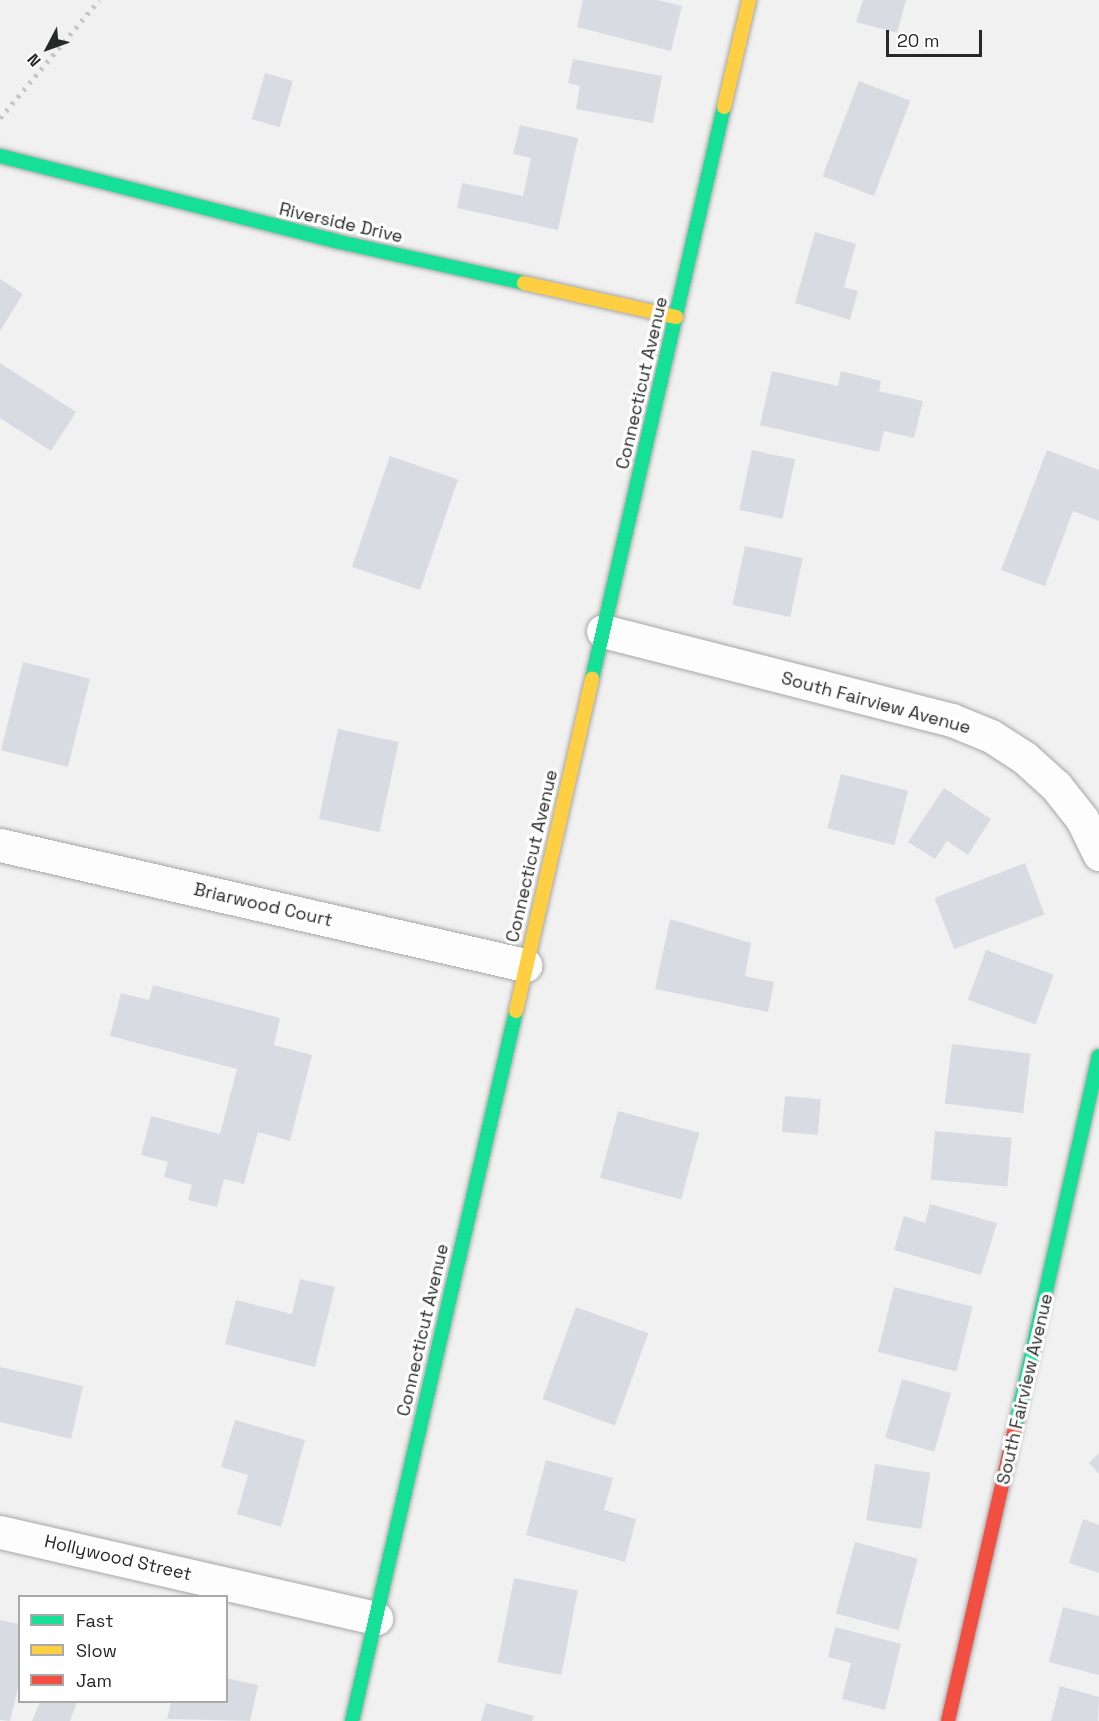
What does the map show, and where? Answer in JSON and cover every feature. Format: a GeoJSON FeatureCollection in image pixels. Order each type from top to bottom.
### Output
{"type":"FeatureCollection","features":[{"type":"Feature","properties":{"kind":"street","name":"Connecticut Avenue"},"geometry":{"type":"LineString","coordinates":[[352,1721],[749,0]]}},
{"type":"Feature","properties":{"kind":"street","name":"Riverside Drive"},"geometry":{"type":"LineString","coordinates":[[0,156],[335,241],[676,317]]}},
{"type":"Feature","properties":{"kind":"street","name":"South Fairview Avenue"},"geometry":{"type":"LineString","coordinates":[[603,631],[952,720],[991,736],[1025,758],[1056,786],[1082,819],[1099,854]]}},
{"type":"Feature","properties":{"kind":"street","name":"Briarwood Court"},"geometry":{"type":"LineString","coordinates":[[0,845],[525,965]]}},
{"type":"Feature","properties":{"kind":"street","name":"South Fairview Avenue"},"geometry":{"type":"LineString","coordinates":[[948,1721],[1099,1056]]}},
{"type":"Feature","properties":{"kind":"street","name":"Hollywood Street"},"geometry":{"type":"LineString","coordinates":[[0,1532],[376,1618]]}},
{"type":"Feature","properties":{"kind":"building"},"geometry":{"type":"Polygon","coordinates":[[[583,0],[657,0],[682,6],[671,51],[577,27],[583,0]]]}},
{"type":"Feature","properties":{"kind":"building"},"geometry":{"type":"Polygon","coordinates":[[[863,0],[906,0],[897,33],[856,22],[863,0]]]}},
{"type":"Feature","properties":{"kind":"building"},"geometry":{"type":"Polygon","coordinates":[[[573,59],[662,76],[653,123],[576,109],[580,86],[568,83],[573,59]]]}},
{"type":"Feature","properties":{"kind":"building"},"geometry":{"type":"Polygon","coordinates":[[[265,73],[293,81],[280,127],[252,119],[265,73]]]}},
{"type":"Feature","properties":{"kind":"building"},"geometry":{"type":"Polygon","coordinates":[[[859,81],[910,101],[874,196],[822,176],[859,81]]]}},
{"type":"Feature","properties":{"kind":"building"},"geometry":{"type":"Polygon","coordinates":[[[520,125],[578,138],[558,230],[457,208],[462,183],[523,196],[531,158],[513,154],[520,125]]]}},
{"type":"Feature","properties":{"kind":"building"},"geometry":{"type":"Polygon","coordinates":[[[815,232],[856,244],[844,287],[858,291],[850,320],[795,303],[815,232]]]}},
{"type":"Feature","properties":{"kind":"building"},"geometry":{"type":"Polygon","coordinates":[[[0,279],[23,294],[0,331],[0,279]]]}},
{"type":"Feature","properties":{"kind":"building"},"geometry":{"type":"Polygon","coordinates":[[[0,363],[76,412],[51,451],[0,418],[0,363]]]}},
{"type":"Feature","properties":{"kind":"building"},"geometry":{"type":"Polygon","coordinates":[[[772,371],[838,386],[841,371],[881,381],[879,391],[923,401],[914,438],[884,431],[879,452],[760,425],[772,371]]]}},
{"type":"Feature","properties":{"kind":"building"},"geometry":{"type":"Polygon","coordinates":[[[752,450],[795,459],[782,519],[739,510],[752,450]]]}},
{"type":"Feature","properties":{"kind":"building"},"geometry":{"type":"Polygon","coordinates":[[[1047,450],[1099,470],[1099,521],[1073,511],[1045,586],[1001,570],[1047,450]]]}},
{"type":"Feature","properties":{"kind":"building"},"geometry":{"type":"Polygon","coordinates":[[[390,456],[458,479],[420,590],[352,567],[390,456]]]}},
{"type":"Feature","properties":{"kind":"building"},"geometry":{"type":"Polygon","coordinates":[[[745,546],[803,558],[790,617],[733,605],[745,546]]]}},
{"type":"Feature","properties":{"kind":"building"},"geometry":{"type":"Polygon","coordinates":[[[23,662],[90,679],[68,767],[1,750],[23,662]]]}},
{"type":"Feature","properties":{"kind":"building"},"geometry":{"type":"Polygon","coordinates":[[[338,729],[399,742],[380,832],[319,819],[338,729]]]}},
{"type":"Feature","properties":{"kind":"building"},"geometry":{"type":"Polygon","coordinates":[[[841,774],[908,791],[894,845],[827,828],[841,774]]]}},
{"type":"Feature","properties":{"kind":"building"},"geometry":{"type":"Polygon","coordinates":[[[944,788],[991,819],[968,855],[947,841],[935,859],[908,842],[944,788]]]}},
{"type":"Feature","properties":{"kind":"building"},"geometry":{"type":"Polygon","coordinates":[[[1025,863],[1045,914],[954,949],[934,898],[1025,863]]]}},
{"type":"Feature","properties":{"kind":"building"},"geometry":{"type":"Polygon","coordinates":[[[670,919],[751,943],[745,976],[774,982],[768,1012],[655,989],[670,919]]]}},
{"type":"Feature","properties":{"kind":"building"},"geometry":{"type":"Polygon","coordinates":[[[986,950],[1054,975],[1036,1024],[968,1000],[986,950]]]}},
{"type":"Feature","properties":{"kind":"building"},"geometry":{"type":"Polygon","coordinates":[[[153,985],[280,1018],[274,1045],[312,1055],[290,1141],[258,1132],[244,1184],[224,1179],[217,1207],[188,1200],[192,1185],[164,1177],[168,1162],[141,1155],[151,1116],[220,1134],[237,1069],[110,1036],[121,993],[149,1000],[153,985]]]}},
{"type":"Feature","properties":{"kind":"building"},"geometry":{"type":"Polygon","coordinates":[[[952,1044],[1030,1054],[1023,1113],[945,1104],[952,1044]]]}},
{"type":"Feature","properties":{"kind":"building"},"geometry":{"type":"Polygon","coordinates":[[[785,1096],[821,1099],[818,1135],[782,1132],[785,1096]]]}},
{"type":"Feature","properties":{"kind":"building"},"geometry":{"type":"Polygon","coordinates":[[[618,1111],[699,1133],[681,1199],[600,1178],[618,1111]]]}},
{"type":"Feature","properties":{"kind":"building"},"geometry":{"type":"Polygon","coordinates":[[[935,1131],[1012,1138],[1007,1187],[931,1180],[935,1131]]]}},
{"type":"Feature","properties":{"kind":"building"},"geometry":{"type":"Polygon","coordinates":[[[930,1204],[997,1223],[981,1275],[894,1250],[904,1216],[925,1223],[930,1204]]]}},
{"type":"Feature","properties":{"kind":"building"},"geometry":{"type":"Polygon","coordinates":[[[300,1279],[335,1287],[315,1367],[225,1344],[236,1300],[292,1314],[300,1279]]]}},
{"type":"Feature","properties":{"kind":"building"},"geometry":{"type":"Polygon","coordinates":[[[894,1287],[973,1307],[956,1372],[878,1352],[894,1287]]]}},
{"type":"Feature","properties":{"kind":"building"},"geometry":{"type":"Polygon","coordinates":[[[576,1307],[648,1333],[615,1425],[542,1399],[576,1307]]]}},
{"type":"Feature","properties":{"kind":"building"},"geometry":{"type":"Polygon","coordinates":[[[0,1367],[83,1386],[71,1439],[0,1422],[0,1367]]]}},
{"type":"Feature","properties":{"kind":"building"},"geometry":{"type":"Polygon","coordinates":[[[902,1379],[951,1393],[934,1452],[885,1438],[902,1379]]]}},
{"type":"Feature","properties":{"kind":"building"},"geometry":{"type":"Polygon","coordinates":[[[235,1420],[305,1440],[281,1527],[237,1514],[248,1475],[221,1467],[235,1420]]]}},
{"type":"Feature","properties":{"kind":"building"},"geometry":{"type":"Polygon","coordinates":[[[1099,1453],[1099,1474],[1089,1463],[1099,1453]]]}},
{"type":"Feature","properties":{"kind":"building"},"geometry":{"type":"Polygon","coordinates":[[[546,1460],[613,1478],[604,1510],[636,1519],[625,1562],[526,1535],[546,1460]]]}},
{"type":"Feature","properties":{"kind":"building"},"geometry":{"type":"Polygon","coordinates":[[[875,1464],[930,1473],[921,1529],[866,1520],[875,1464]]]}},
{"type":"Feature","properties":{"kind":"building"},"geometry":{"type":"Polygon","coordinates":[[[1083,1519],[1099,1525],[1099,1573],[1069,1563],[1083,1519]]]}},
{"type":"Feature","properties":{"kind":"building"},"geometry":{"type":"Polygon","coordinates":[[[855,1542],[918,1559],[899,1630],[836,1613],[855,1542]]]}},
{"type":"Feature","properties":{"kind":"building"},"geometry":{"type":"Polygon","coordinates":[[[514,1578],[578,1590],[561,1675],[498,1662],[514,1578]]]}},
{"type":"Feature","properties":{"kind":"building"},"geometry":{"type":"Polygon","coordinates":[[[1063,1607],[1099,1616],[1099,1675],[1049,1662],[1063,1607]]]}},
{"type":"Feature","properties":{"kind":"building"},"geometry":{"type":"Polygon","coordinates":[[[0,1620],[18,1624],[18,1687],[10,1721],[0,1720],[0,1620]]]}},
{"type":"Feature","properties":{"kind":"building"},"geometry":{"type":"Polygon","coordinates":[[[835,1627],[901,1644],[885,1710],[842,1699],[851,1663],[828,1657],[835,1627]]]}},
{"type":"Feature","properties":{"kind":"building"},"geometry":{"type":"Polygon","coordinates":[[[228,1678],[258,1685],[250,1721],[167,1719],[171,1703],[228,1703],[228,1678]]]}},
{"type":"Feature","properties":{"kind":"building"},"geometry":{"type":"Polygon","coordinates":[[[1060,1686],[1099,1697],[1098,1721],[1051,1721],[1060,1686]]]}},
{"type":"Feature","properties":{"kind":"building"},"geometry":{"type":"Polygon","coordinates":[[[40,1703],[77,1703],[70,1721],[32,1721],[40,1703]]]}},
{"type":"Feature","properties":{"kind":"building"},"geometry":{"type":"Polygon","coordinates":[[[486,1703],[534,1716],[532,1721],[481,1721],[486,1703]]]}},
{"type":"Feature","properties":{"kind":"railway"},"geometry":{"type":"LineString","coordinates":[[0,118],[99,0]]}},
{"type":"Feature","properties":{"kind":"traffic: fast"},"geometry":{"type":"LineString","coordinates":[[592,679],[724,107]]}},
{"type":"Feature","properties":{"kind":"traffic: fast"},"geometry":{"type":"LineString","coordinates":[[0,156],[335,241],[524,283]]}},
{"type":"Feature","properties":{"kind":"traffic: fast"},"geometry":{"type":"LineString","coordinates":[[352,1721],[516,1011]]}},
{"type":"Feature","properties":{"kind":"traffic: fast"},"geometry":{"type":"LineString","coordinates":[[1015,1428],[1099,1056]]}},
{"type":"Feature","properties":{"kind":"traffic: slow"},"geometry":{"type":"LineString","coordinates":[[724,107],[749,0]]}},
{"type":"Feature","properties":{"kind":"traffic: slow"},"geometry":{"type":"LineString","coordinates":[[524,283],[676,317]]}},
{"type":"Feature","properties":{"kind":"traffic: slow"},"geometry":{"type":"LineString","coordinates":[[516,1011],[592,679]]}},
{"type":"Feature","properties":{"kind":"traffic: jam"},"geometry":{"type":"LineString","coordinates":[[948,1721],[1015,1428]]}}]}
